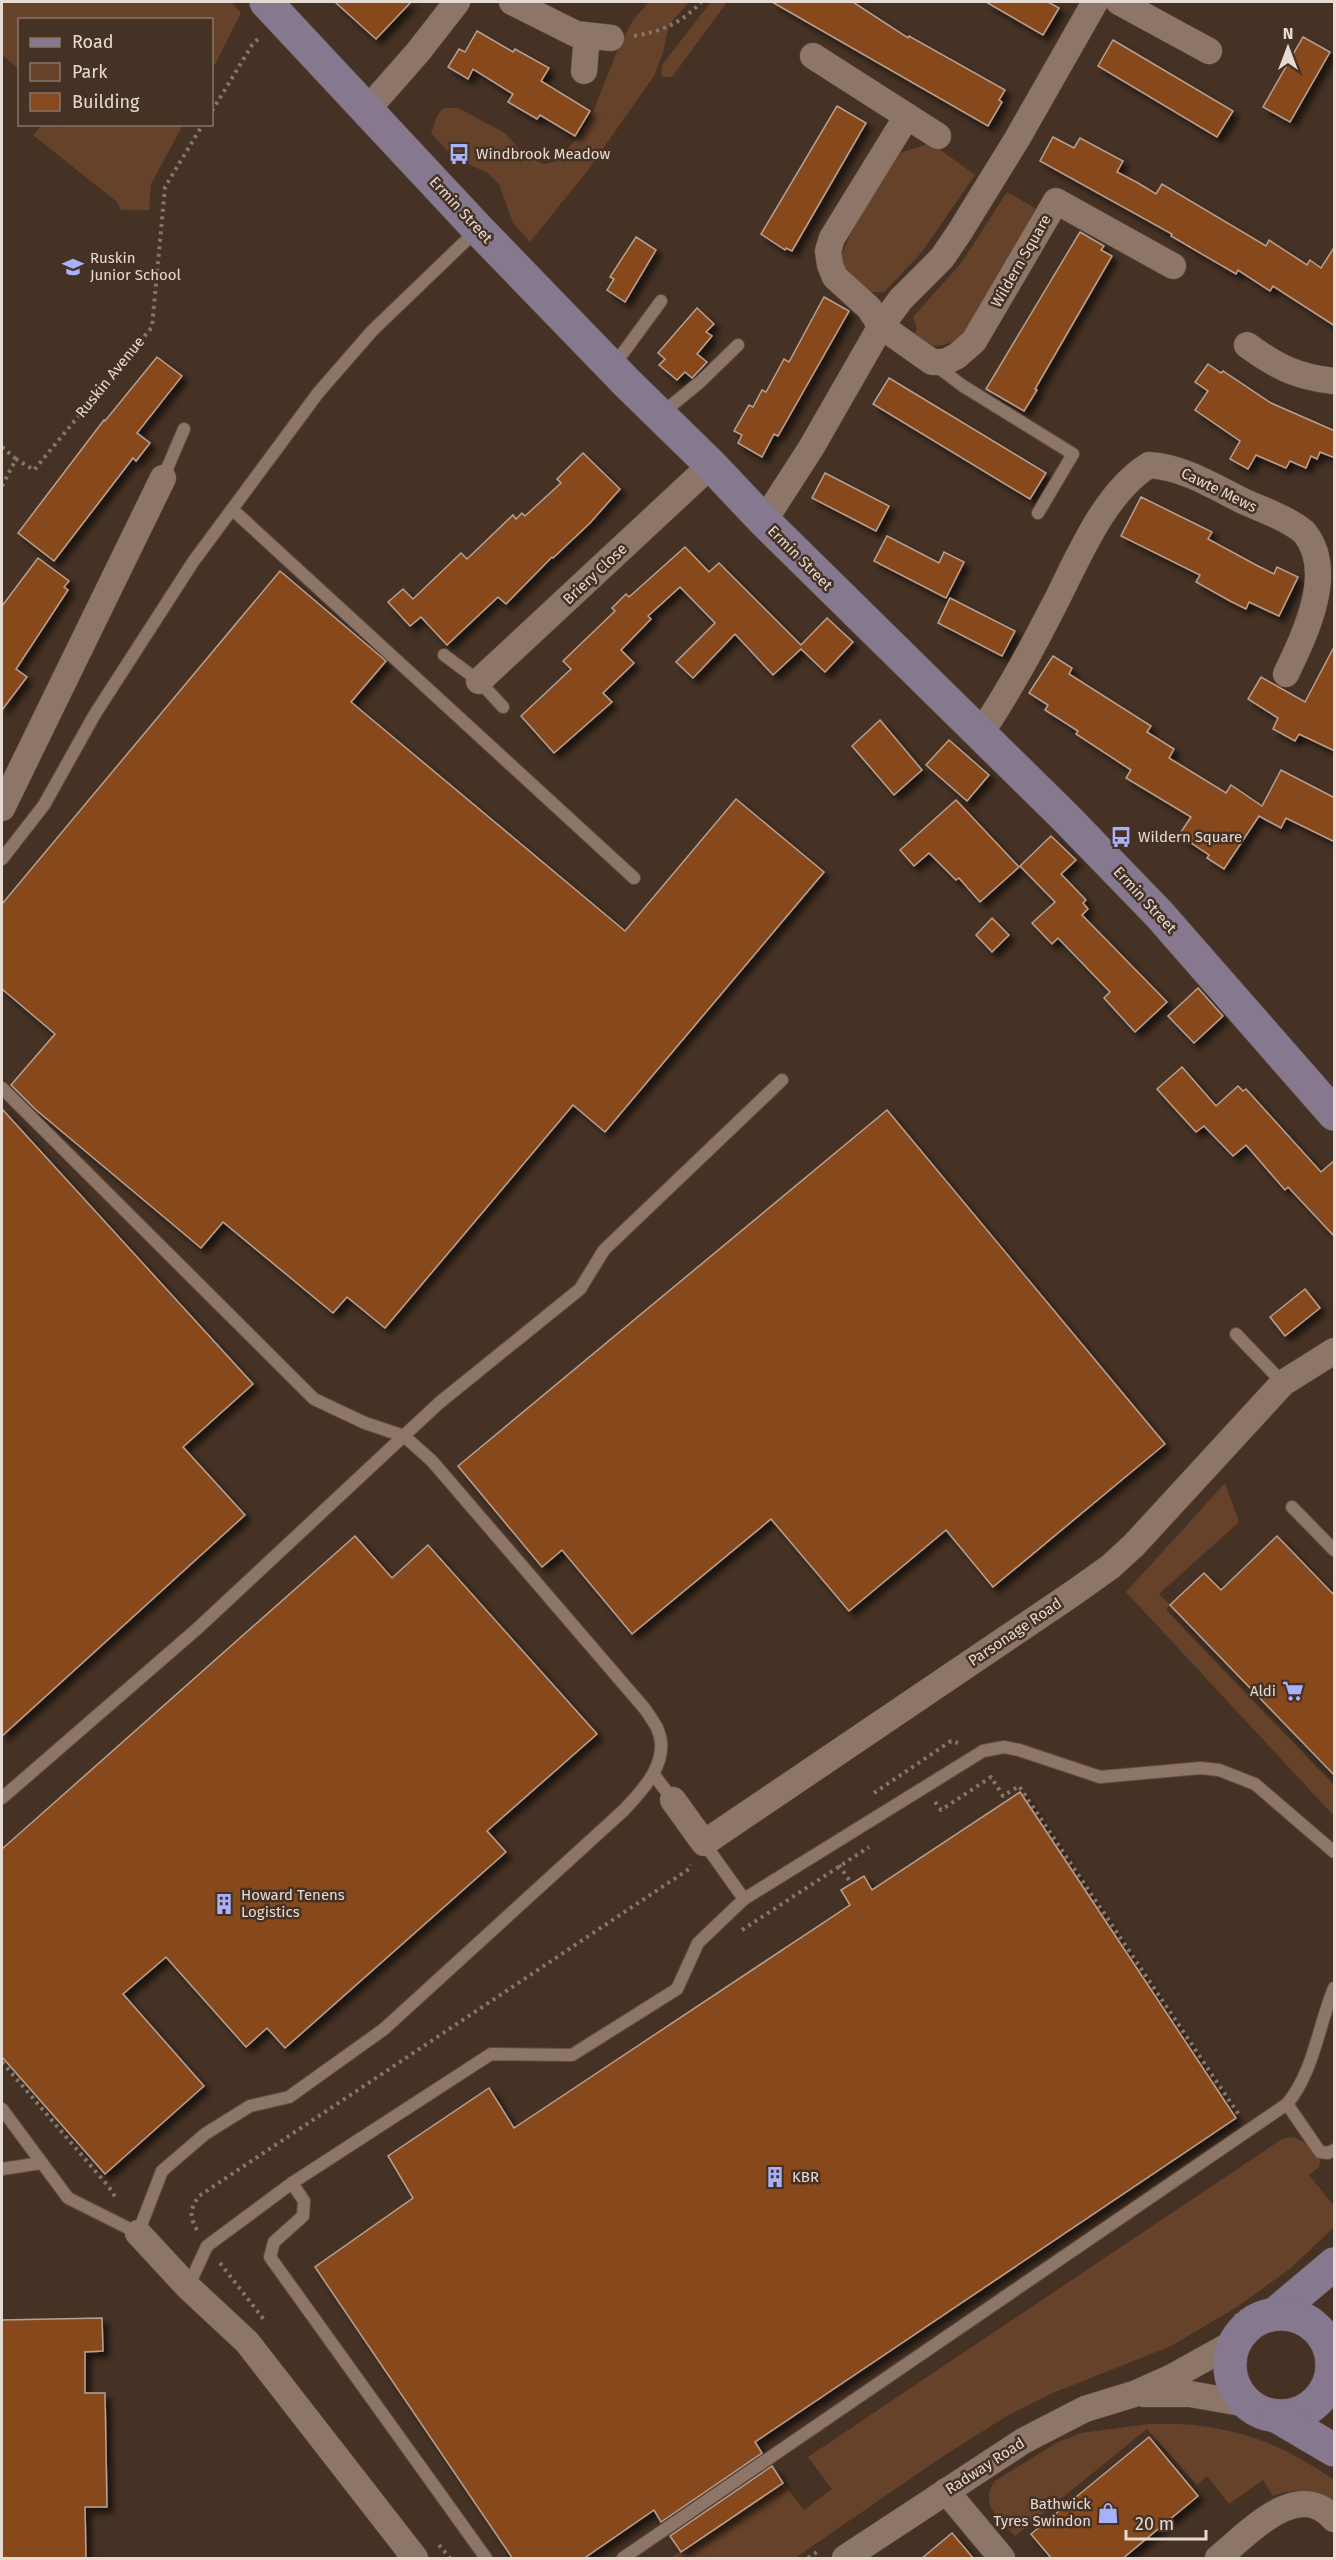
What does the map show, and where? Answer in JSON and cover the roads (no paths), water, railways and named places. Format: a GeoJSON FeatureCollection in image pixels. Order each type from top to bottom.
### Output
{"type":"FeatureCollection","features":[{"type":"Feature","properties":{"kind":"main road","name":"Ermin Street"},"geometry":{"type":"LineString","coordinates":[[273,9],[478,230],[612,368],[1159,914],[1332,1106]]}},
{"type":"Feature","properties":{"kind":"main road"},"geometry":{"type":"LineString","coordinates":[[1335,2265],[1276,2313],[1259,2318],[1245,2328],[1235,2342],[1230,2359],[1230,2376],[1236,2392],[1247,2404],[1262,2413],[1278,2417],[1335,2450]]}},
{"type":"Feature","properties":{"kind":"main road"},"geometry":{"type":"LineString","coordinates":[[1326,2340],[1335,2306]]}},
{"type":"Feature","properties":{"kind":"main road"},"geometry":{"type":"LineString","coordinates":[[1276,2313],[1293,2315],[1309,2321],[1326,2340],[1333,2365],[1332,2387],[1310,2409],[1294,2415],[1278,2417]]}},
{"type":"Feature","properties":{"kind":"street"},"geometry":{"type":"LineString","coordinates":[[367,110],[457,2]]}},
{"type":"Feature","properties":{"kind":"street"},"geometry":{"type":"LineString","coordinates":[[512,2],[566,31],[599,37],[584,71]]}},
{"type":"Feature","properties":{"kind":"street"},"geometry":{"type":"LineString","coordinates":[[764,521],[811,448],[881,326],[901,299],[942,258],[959,233],[1095,2]]}},
{"type":"Feature","properties":{"kind":"street"},"geometry":{"type":"LineString","coordinates":[[1119,2],[1209,51]]}},
{"type":"Feature","properties":{"kind":"street"},"geometry":{"type":"LineString","coordinates":[[813,56],[938,136]]}},
{"type":"Feature","properties":{"kind":"street"},"geometry":{"type":"LineString","coordinates":[[907,116],[831,238],[828,251],[835,277],[868,308],[881,326],[932,362]]}},
{"type":"Feature","properties":{"kind":"street","name":"Wildern Square"},"geometry":{"type":"LineString","coordinates":[[932,362],[945,362],[957,356],[974,341],[1056,201],[1173,266]]}},
{"type":"Feature","properties":{"kind":"street"},"geometry":{"type":"LineString","coordinates":[[1247,345],[1294,374],[1335,381]]}},
{"type":"Feature","properties":{"kind":"street","name":"Briery Close"},"geometry":{"type":"LineString","coordinates":[[479,681],[711,465]]}},
{"type":"Feature","properties":{"kind":"street","name":"Cawte Mews"},"geometry":{"type":"LineString","coordinates":[[980,734],[1010,690],[1095,528],[1124,484],[1149,465],[1177,469],[1297,527],[1317,544],[1325,564],[1326,583],[1321,600],[1286,674]]}},
{"type":"Feature","properties":{"kind":"street"},"geometry":{"type":"LineString","coordinates":[[2,808],[163,478]]}},
{"type":"Feature","properties":{"kind":"street","name":"Parsonage Road"},"geometry":{"type":"LineString","coordinates":[[704,1843],[1110,1568],[1167,1511],[1283,1383],[1335,1352]]}},
{"type":"Feature","properties":{"kind":"street"},"geometry":{"type":"LineString","coordinates":[[673,1800],[704,1843]]}},
{"type":"Feature","properties":{"kind":"street"},"geometry":{"type":"LineString","coordinates":[[138,2232],[188,2287],[247,2342],[415,2559]]}},
{"type":"Feature","properties":{"kind":"street","name":"Radway Road"},"geometry":{"type":"LineString","coordinates":[[845,2559],[1044,2429],[1085,2409],[1134,2394],[1192,2367],[1235,2342]]}},
{"type":"Feature","properties":{"kind":"street","name":"Radway Road"},"geometry":{"type":"LineString","coordinates":[[1134,2394],[1190,2394],[1247,2404]]}},
{"type":"Feature","properties":{"kind":"street"},"geometry":{"type":"LineString","coordinates":[[946,2491],[1002,2559]]}},
{"type":"Feature","properties":{"kind":"street"},"geometry":{"type":"LineString","coordinates":[[1218,2559],[1263,2521],[1287,2507],[1302,2503],[1314,2505],[1328,2512],[1335,2519]]}},
{"type":"Feature","properties":{"kind":"lane"},"geometry":{"type":"LineString","coordinates":[[2,859],[44,805],[95,714],[193,562],[318,393],[372,331],[478,230]]}},
{"type":"Feature","properties":{"kind":"lane"},"geometry":{"type":"LineString","coordinates":[[612,368],[661,301]]}},
{"type":"Feature","properties":{"kind":"lane"},"geometry":{"type":"LineString","coordinates":[[660,415],[700,382],[738,345]]}},
{"type":"Feature","properties":{"kind":"lane"},"geometry":{"type":"LineString","coordinates":[[932,362],[963,386],[1073,454],[1038,513]]}},
{"type":"Feature","properties":{"kind":"lane"},"geometry":{"type":"LineString","coordinates":[[163,478],[184,429]]}},
{"type":"Feature","properties":{"kind":"lane"},"geometry":{"type":"LineString","coordinates":[[233,510],[634,878]]}},
{"type":"Feature","properties":{"kind":"lane"},"geometry":{"type":"LineString","coordinates":[[444,655],[479,681],[503,707]]}},
{"type":"Feature","properties":{"kind":"lane"},"geometry":{"type":"LineString","coordinates":[[2,1798],[198,1628],[440,1403],[580,1289],[604,1250],[782,1080]]}},
{"type":"Feature","properties":{"kind":"lane"},"geometry":{"type":"LineString","coordinates":[[2,1088],[314,1399],[365,1423],[404,1436],[432,1461],[645,1709],[658,1730],[660,1748],[654,1775],[624,1810],[384,2029],[289,2097],[250,2106],[214,2129],[162,2171],[138,2232],[68,2198],[2,2109]]}},
{"type":"Feature","properties":{"kind":"lane"},"geometry":{"type":"LineString","coordinates":[[1236,1334],[1283,1383]]}},
{"type":"Feature","properties":{"kind":"lane"},"geometry":{"type":"LineString","coordinates":[[1292,1507],[1335,1550]]}},
{"type":"Feature","properties":{"kind":"lane"},"geometry":{"type":"LineString","coordinates":[[188,2287],[207,2246],[292,2183],[491,2054],[572,2055],[677,1989],[698,1943],[744,1899],[963,1762],[991,1748],[1019,1750],[1100,1777],[1201,1768],[1219,1770],[1255,1784],[1335,1852]]}},
{"type":"Feature","properties":{"kind":"lane"},"geometry":{"type":"LineString","coordinates":[[654,1775],[673,1800]]}},
{"type":"Feature","properties":{"kind":"lane"},"geometry":{"type":"LineString","coordinates":[[704,1843],[744,1899]]}},
{"type":"Feature","properties":{"kind":"lane"},"geometry":{"type":"LineString","coordinates":[[623,2559],[1287,2104],[1297,2092],[1309,2067],[1334,1993]]}},
{"type":"Feature","properties":{"kind":"lane"},"geometry":{"type":"LineString","coordinates":[[1287,2104],[1320,2152],[1328,2153],[1335,2150]]}},
{"type":"Feature","properties":{"kind":"lane"},"geometry":{"type":"LineString","coordinates":[[2,2169],[41,2163]]}},
{"type":"Feature","properties":{"kind":"lane"},"geometry":{"type":"LineString","coordinates":[[292,2183],[304,2201],[303,2216],[274,2242],[270,2257],[486,2559]]}},
{"type":"Feature","properties":{"kind":"place","name":"Windbrook Meadow"},"geometry":{"type":"Point","coordinates":[459,154]}},
{"type":"Feature","properties":{"kind":"place","name":"Ruskin Junior School"},"geometry":{"type":"Point","coordinates":[73,267]}},
{"type":"Feature","properties":{"kind":"place","name":"Wildern Square"},"geometry":{"type":"Point","coordinates":[1121,837]}},
{"type":"Feature","properties":{"kind":"place","name":"Aldi"},"geometry":{"type":"Point","coordinates":[1293,1691]}},
{"type":"Feature","properties":{"kind":"place","name":"Howard Tenens Logistics"},"geometry":{"type":"Point","coordinates":[224,1904]}},
{"type":"Feature","properties":{"kind":"place","name":"KBR"},"geometry":{"type":"Point","coordinates":[775,2177]}},
{"type":"Feature","properties":{"kind":"place","name":"Bathwick Tyres Swindon"},"geometry":{"type":"Point","coordinates":[1108,2513]}}]}
